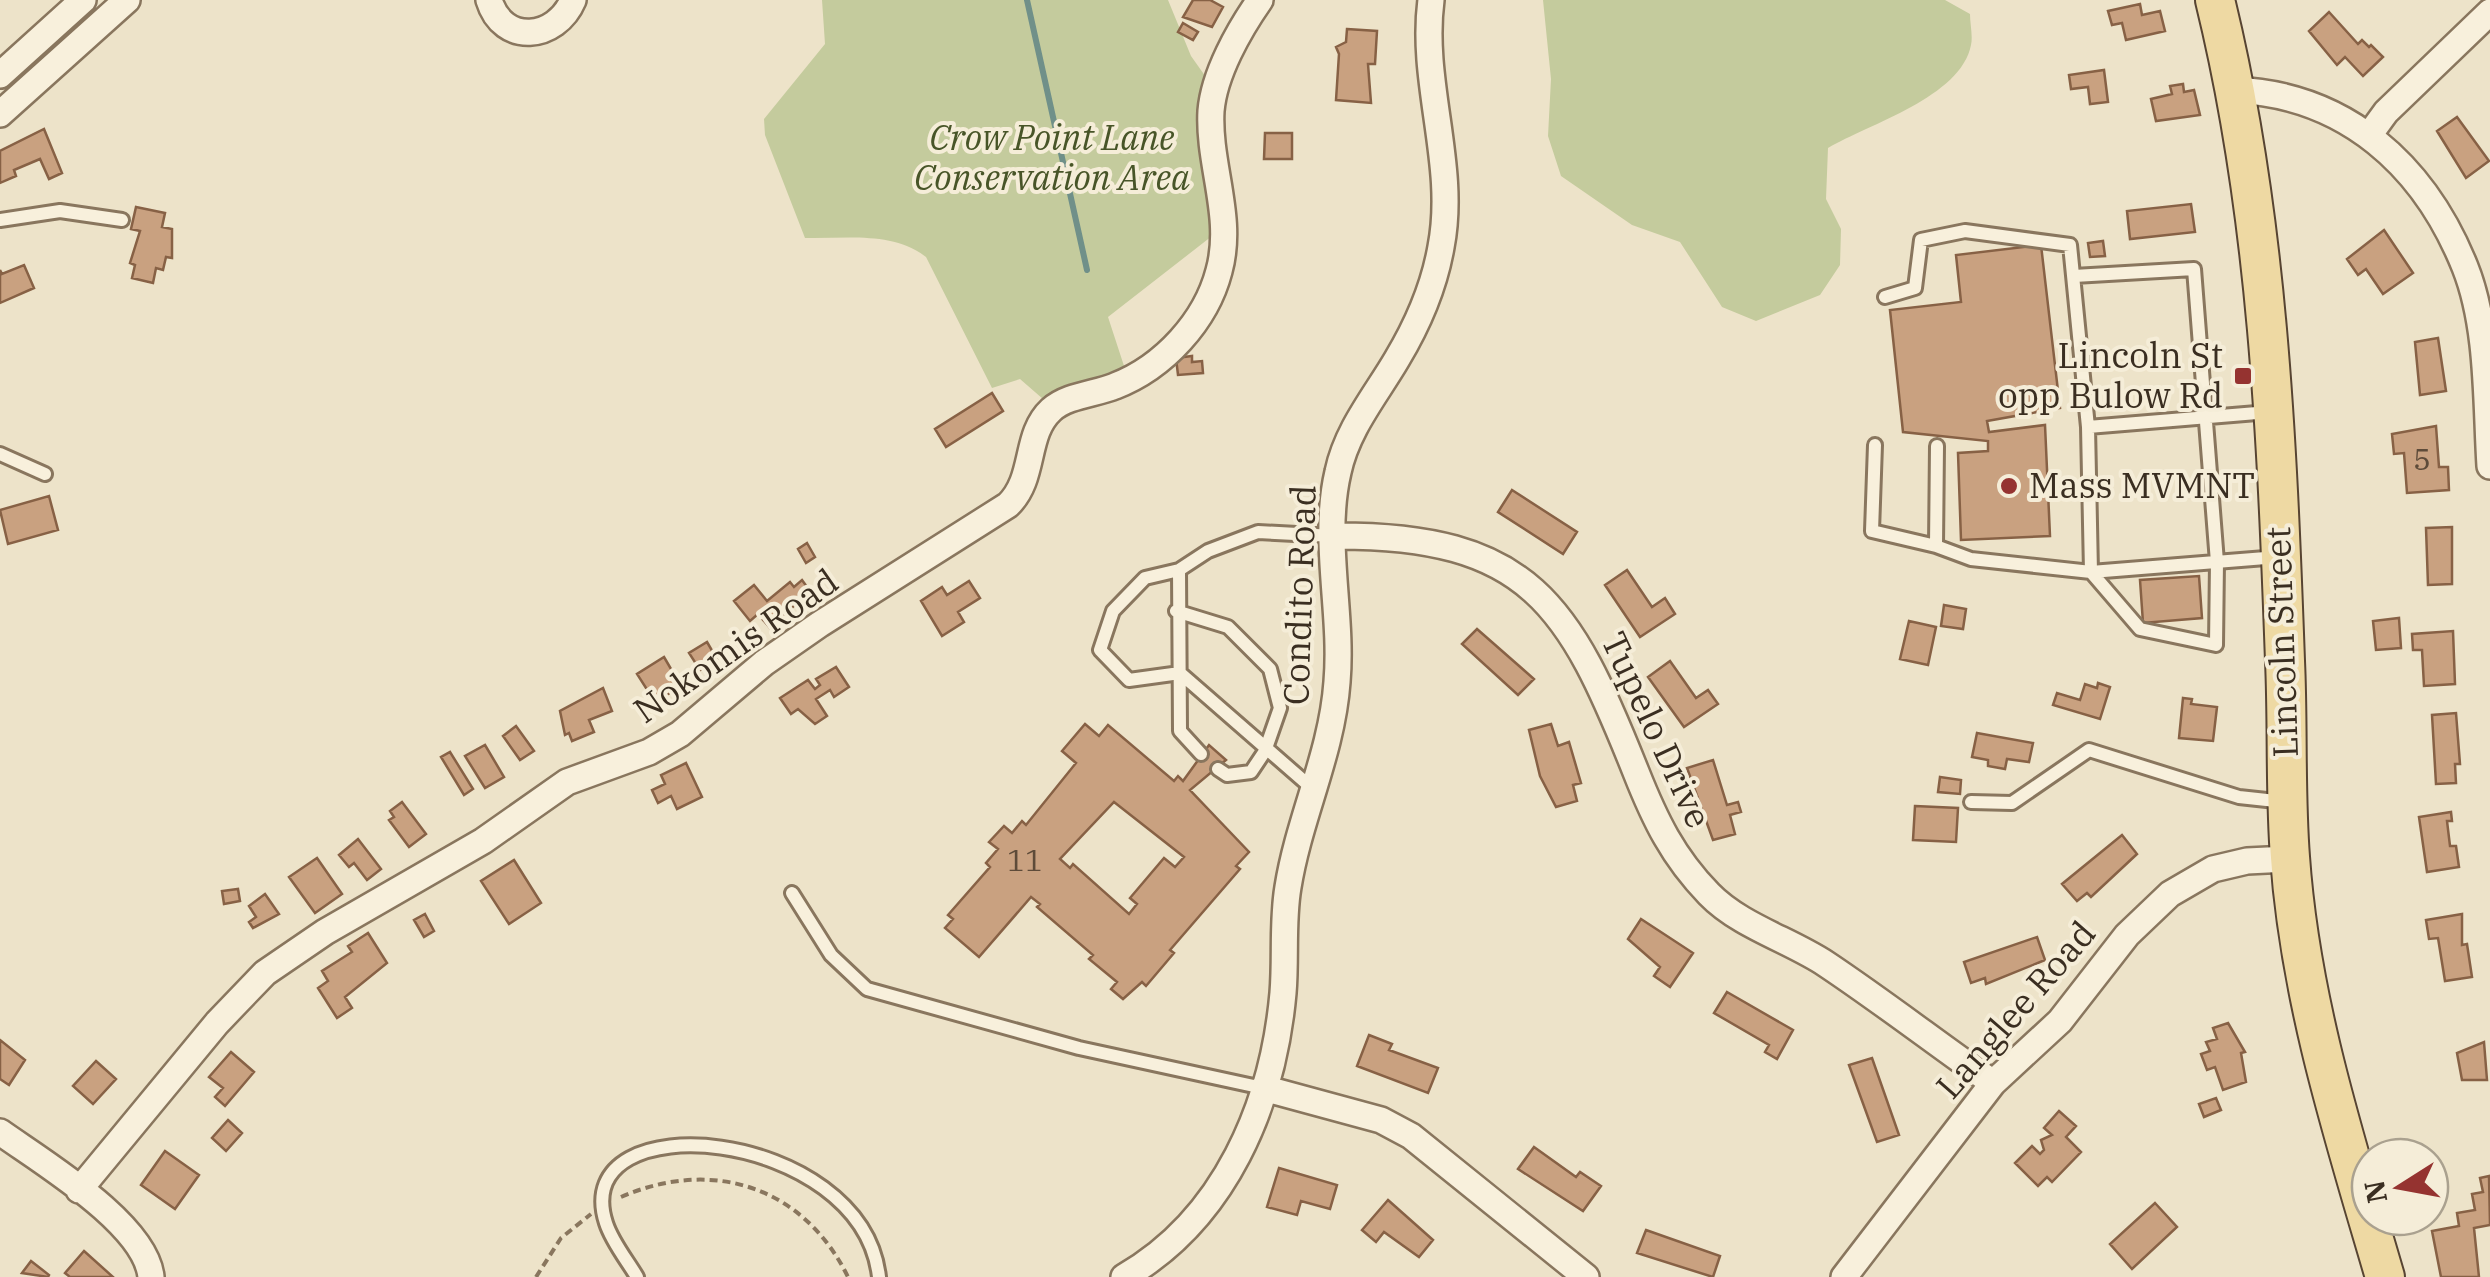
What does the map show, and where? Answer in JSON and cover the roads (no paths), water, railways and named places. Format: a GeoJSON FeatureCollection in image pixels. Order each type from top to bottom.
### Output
{"type":"FeatureCollection","features":[{"type":"Feature","properties":{"kind":"main road","name":"Lincoln Street"},"geometry":{"type":"LineString","coordinates":[[2215,0],[2235,90],[2268,314],[2290,859],[2315,1023],[2385,1277]]}},
{"type":"Feature","properties":{"kind":"street"},"geometry":{"type":"LineString","coordinates":[[0,75],[82,0]]}},
{"type":"Feature","properties":{"kind":"street"},"geometry":{"type":"LineString","coordinates":[[0,114],[127,0]]}},
{"type":"Feature","properties":{"kind":"street"},"geometry":{"type":"LineString","coordinates":[[489,0],[500,21],[521,33],[534,34],[558,25],[572,0]]}},
{"type":"Feature","properties":{"kind":"street","name":"Nokomis Road"},"geometry":{"type":"LineString","coordinates":[[79,1190],[216,1023],[266,974],[341,922],[509,824],[567,782],[648,752],[680,734],[806,633],[1008,505],[1025,485],[1038,432],[1052,409],[1128,380],[1178,343],[1202,310],[1219,272],[1224,226],[1211,124],[1213,99],[1228,57],[1260,0]]}},
{"type":"Feature","properties":{"kind":"street","name":"Condito Road"},"geometry":{"type":"LineString","coordinates":[[1124,1277],[1184,1233],[1212,1202],[1231,1172],[1276,1044],[1283,992],[1287,892],[1332,721],[1338,680],[1334,536],[1338,471],[1349,439],[1428,300],[1442,246],[1446,200],[1428,72],[1432,0]]}},
{"type":"Feature","properties":{"kind":"street"},"geometry":{"type":"LineString","coordinates":[[2370,134],[2386,112],[2490,12]]}},
{"type":"Feature","properties":{"kind":"street"},"geometry":{"type":"LineString","coordinates":[[2235,90],[2304,100],[2370,134],[2425,197],[2466,268],[2481,342],[2490,466]]}},
{"type":"Feature","properties":{"kind":"street","name":"Tupelo Drive"},"geometry":{"type":"LineString","coordinates":[[1334,536],[1386,535],[1447,545],[1487,559],[1523,579],[1553,606],[1580,642],[1654,821],[1674,855],[1713,898],[1824,963],[1993,1083]]}},
{"type":"Feature","properties":{"kind":"street","name":"Langlee Road"},"geometry":{"type":"LineString","coordinates":[[1844,1277],[1993,1083],[2060,1021],[2127,935],[2170,894],[2213,870],[2247,861],[2290,859]]}},
{"type":"Feature","properties":{"kind":"street"},"geometry":{"type":"LineString","coordinates":[[1263,1088],[1365,1115],[1411,1136],[1586,1277]]}},
{"type":"Feature","properties":{"kind":"street"},"geometry":{"type":"LineString","coordinates":[[0,1132],[79,1190],[140,1245],[151,1277]]}},
{"type":"Feature","properties":{"kind":"lane"},"geometry":{"type":"LineString","coordinates":[[0,220],[60,211],[122,220]]}},
{"type":"Feature","properties":{"kind":"lane"},"geometry":{"type":"LineString","coordinates":[[1885,298],[1915,288],[1921,240],[1965,230],[2070,246],[2088,427],[2090,572],[2140,629],[2216,645],[2217,562],[2194,269],[2074,276]]}},
{"type":"Feature","properties":{"kind":"lane"},"geometry":{"type":"LineString","coordinates":[[2088,427],[2272,412]]}},
{"type":"Feature","properties":{"kind":"lane"},"geometry":{"type":"LineString","coordinates":[[1875,445],[1872,531],[1971,559],[2090,572],[2280,557]]}},
{"type":"Feature","properties":{"kind":"lane"},"geometry":{"type":"LineString","coordinates":[[1936,546],[1937,446]]}},
{"type":"Feature","properties":{"kind":"lane"},"geometry":{"type":"LineString","coordinates":[[0,454],[45,474]]}},
{"type":"Feature","properties":{"kind":"lane"},"geometry":{"type":"LineString","coordinates":[[1180,673],[1129,680],[1100,650],[1113,610],[1145,578],[1179,570],[1208,551],[1258,532],[1334,536]]}},
{"type":"Feature","properties":{"kind":"lane"},"geometry":{"type":"LineString","coordinates":[[1179,570],[1176,611],[1180,732],[1201,754]]}},
{"type":"Feature","properties":{"kind":"lane"},"geometry":{"type":"LineString","coordinates":[[1176,611],[1228,627],[1270,669],[1280,708],[1265,751],[1251,772],[1227,775],[1218,768]]}},
{"type":"Feature","properties":{"kind":"lane"},"geometry":{"type":"LineString","coordinates":[[1180,673],[1313,789]]}},
{"type":"Feature","properties":{"kind":"lane"},"geometry":{"type":"LineString","coordinates":[[1971,802],[2012,802],[2025,797],[2089,750],[2240,796],[2288,802]]}},
{"type":"Feature","properties":{"kind":"lane"},"geometry":{"type":"LineString","coordinates":[[792,893],[830,955],[867,990],[1079,1048],[1263,1088]]}},
{"type":"Feature","properties":{"kind":"lane"},"geometry":{"type":"LineString","coordinates":[[636,1277],[605,1221],[608,1186],[623,1162],[651,1150],[710,1144],[746,1149],[794,1169],[832,1196],[862,1230],[879,1277]]}},
{"type":"Feature","properties":{"kind":"waterway"},"geometry":{"type":"LineString","coordinates":[[1027,0],[1087,270]]}},
{"type":"Feature","properties":{"kind":"place","name":"Lincoln St opp Bulow Rd"},"geometry":{"type":"Point","coordinates":[2243,376]}},
{"type":"Feature","properties":{"kind":"place","name":"Mass MVMNT"},"geometry":{"type":"Point","coordinates":[2009,486]}},
{"type":"Feature","properties":{"kind":"park label","name":"Crow Point Lane Conservation Area"},"geometry":{"type":"Point","coordinates":[1052,158]}}]}
